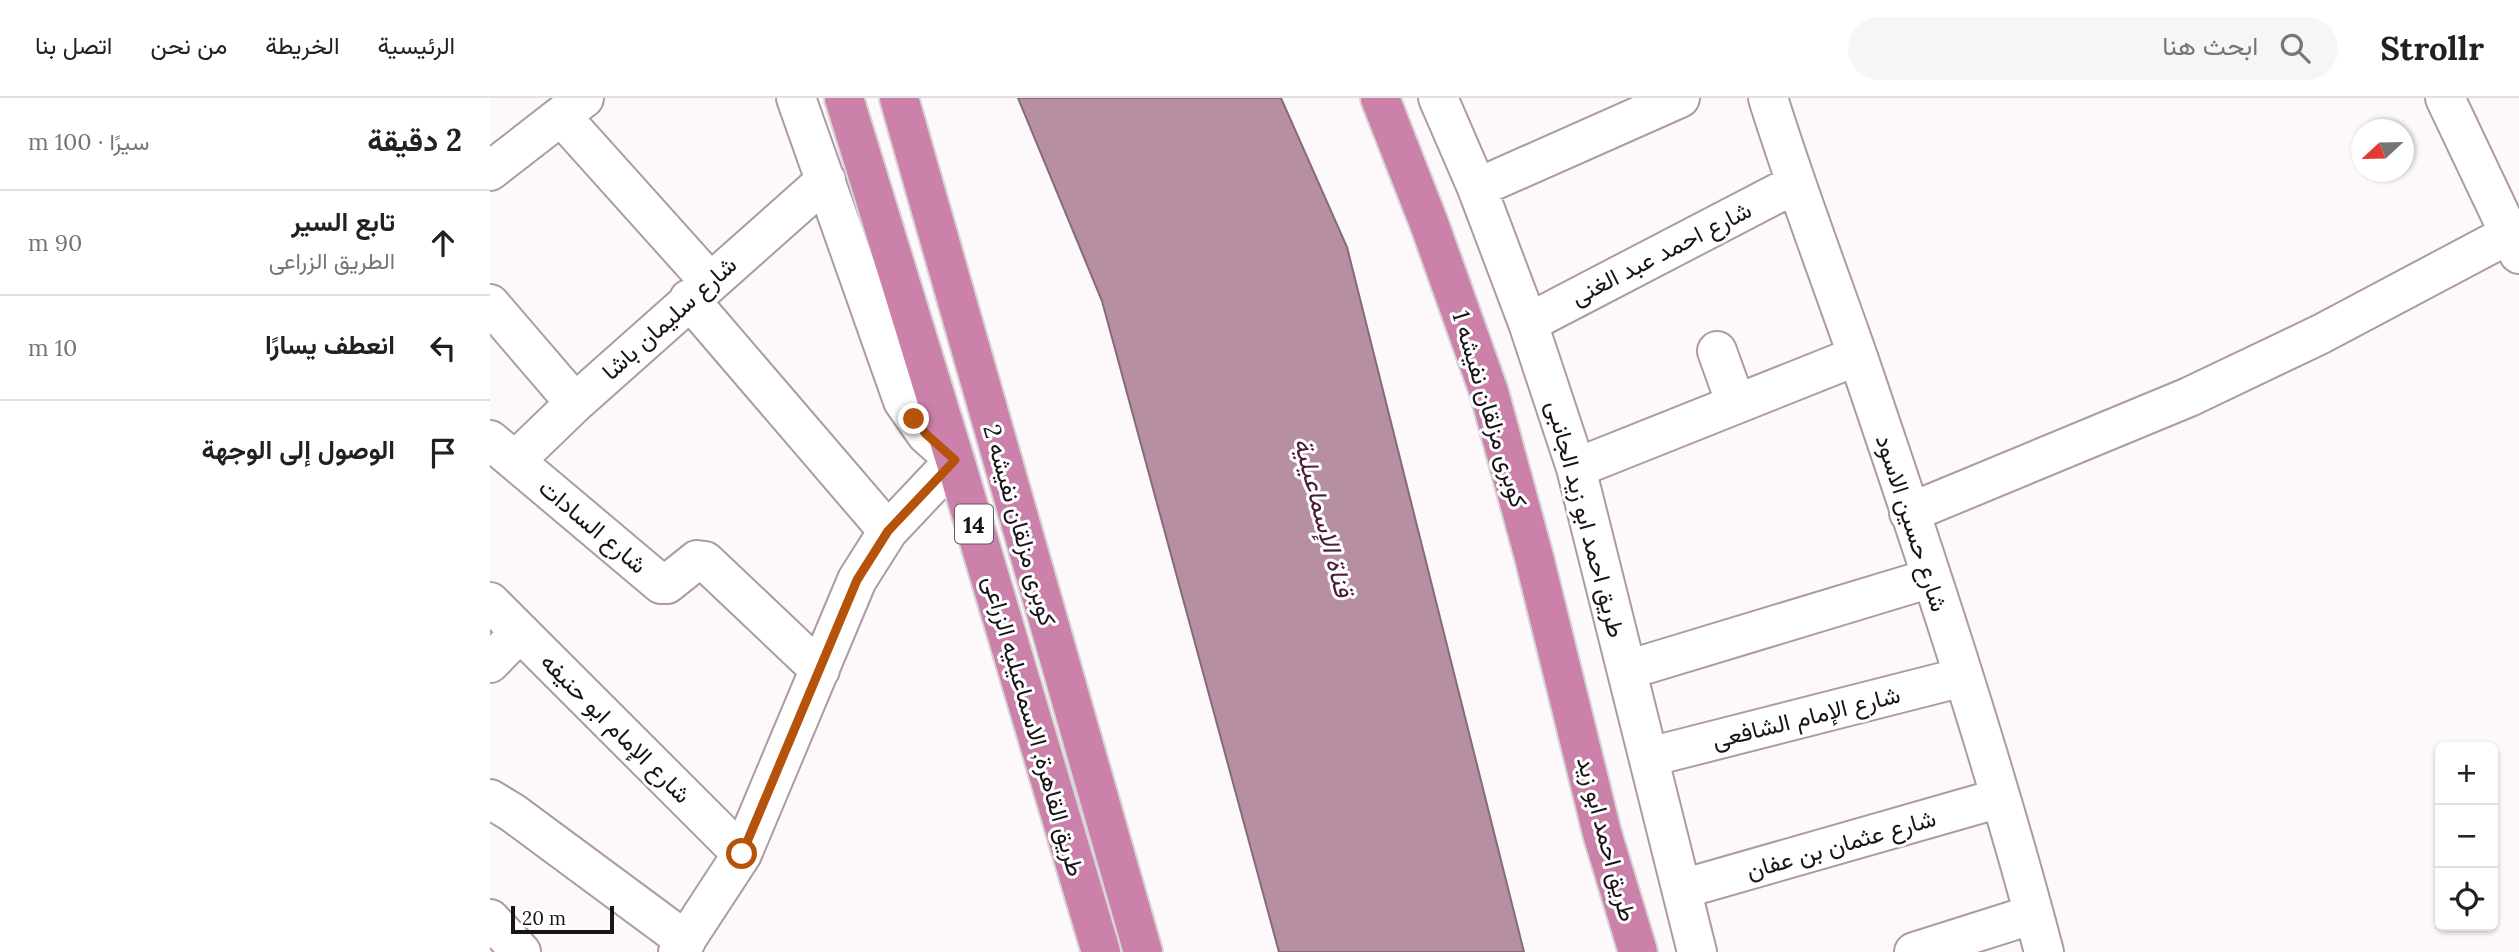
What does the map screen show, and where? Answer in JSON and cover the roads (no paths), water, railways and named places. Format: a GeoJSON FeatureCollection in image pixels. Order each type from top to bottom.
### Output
{"type":"FeatureCollection","features":[{"type":"Feature","properties":{"kind":"highway","name":"طريق القاهرة, الاسماعيليه الزراعى"},"geometry":{"type":"LineString","coordinates":[[844,98],[1101,952]]}},
{"type":"Feature","properties":{"kind":"highway","name":"كوبرى مزلقان نفيشه 2"},"geometry":{"type":"LineString","coordinates":[[899,98],[1143,952]]}},
{"type":"Feature","properties":{"kind":"highway","name":"كوبرى مزلقان نفيشه 1"},"geometry":{"type":"LineString","coordinates":[[1380,98],[1430,226],[1489,391],[1577,727]]}},
{"type":"Feature","properties":{"kind":"highway","name":"طريق احمد ابو زيد"},"geometry":{"type":"LineString","coordinates":[[1577,727],[1602,832],[1638,952]]}},
{"type":"Feature","properties":{"kind":"street"},"geometry":{"type":"LineString","coordinates":[[490,799],[513,813],[682,946],[742,854],[857,580],[888,531],[955,460],[926,434],[903,401],[796,98]]}},
{"type":"Feature","properties":{"kind":"street","name":"طريق احمد ابو زيد الجانبى"},"geometry":{"type":"LineString","coordinates":[[1438,98],[1477,188],[1528,323],[1576,468],[1697,952]]}},
{"type":"Feature","properties":{"kind":"street"},"geometry":{"type":"LineString","coordinates":[[1477,188],[1680,98]]}},
{"type":"Feature","properties":{"kind":"street","name":"شارع حسين الاسود"},"geometry":{"type":"LineString","coordinates":[[1768,98],[1963,677],[2044,952]]}},
{"type":"Feature","properties":{"kind":"street"},"geometry":{"type":"LineString","coordinates":[[1909,513],[2189,397],[2516,239],[2445,98]]}},
{"type":"Feature","properties":{"kind":"street"},"geometry":{"type":"LineString","coordinates":[[490,171],[572,107],[699,291],[888,531]]}},
{"type":"Feature","properties":{"kind":"street","name":"شارع سليمان باشا"},"geometry":{"type":"LineString","coordinates":[[503,450],[575,403],[826,180]]}},
{"type":"Feature","properties":{"kind":"street","name":"شارع احمد عبد الغنى"},"geometry":{"type":"LineString","coordinates":[[1528,323],[1795,184]]}},
{"type":"Feature","properties":{"kind":"street"},"geometry":{"type":"LineString","coordinates":[[490,304],[575,403]]}},
{"type":"Feature","properties":{"kind":"street"},"geometry":{"type":"LineString","coordinates":[[1717,351],[1736,404]]}},
{"type":"Feature","properties":{"kind":"street"},"geometry":{"type":"LineString","coordinates":[[1576,468],[1857,356]]}},
{"type":"Feature","properties":{"kind":"street","name":"شارع السادات"},"geometry":{"type":"LineString","coordinates":[[503,450],[662,584],[667,584],[697,560],[705,561],[820,670]]}},
{"type":"Feature","properties":{"kind":"street"},"geometry":{"type":"LineString","coordinates":[[1627,670],[1931,578]]}},
{"type":"Feature","properties":{"kind":"street","name":"شارع الإمام ابو حنيفه"},"geometry":{"type":"LineString","coordinates":[[490,602],[742,854]]}},
{"type":"Feature","properties":{"kind":"street"},"geometry":{"type":"LineString","coordinates":[[490,663],[520,632]]}},
{"type":"Feature","properties":{"kind":"street","name":"شارع الإمام الشافعى"},"geometry":{"type":"LineString","coordinates":[[1649,757],[1963,677]]}},
{"type":"Feature","properties":{"kind":"street","name":"شارع عثمان بن عفان"},"geometry":{"type":"LineString","coordinates":[[1682,889],[2000,798]]}},
{"type":"Feature","properties":{"kind":"street"},"geometry":{"type":"LineString","coordinates":[[1914,952],[2034,914]]}},
{"type":"Feature","properties":{"kind":"street"},"geometry":{"type":"LineString","coordinates":[[490,919],[521,952]]}},
{"type":"Feature","properties":{"kind":"water","name":"قناة الإسماعيلية"},"geometry":{"type":"Polygon","coordinates":[[[1018,98],[1281,98],[1347,247],[1524,952],[1279,952],[1102,301],[1018,98]]]}}]}
